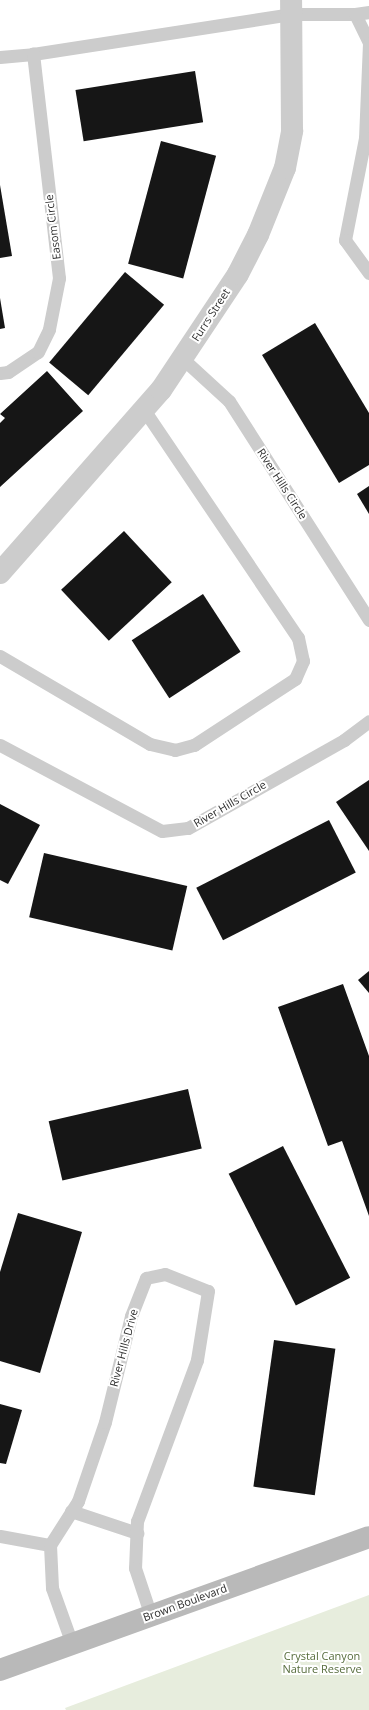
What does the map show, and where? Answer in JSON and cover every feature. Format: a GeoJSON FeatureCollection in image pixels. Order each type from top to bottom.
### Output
{"type":"FeatureCollection","features":[{"type":"Feature","properties":{"kind":"street","name":"Furrs Street"},"geometry":{"type":"LineString","coordinates":[[0,572],[161,390],[238,274],[258,235],[285,168],[292,131],[292,7]]}},
{"type":"Feature","properties":{"kind":"street","name":"Brown Boulevard"},"geometry":{"type":"LineString","coordinates":[[0,1670],[369,1537]]}},
{"type":"Feature","properties":{"kind":"lane"},"geometry":{"type":"LineString","coordinates":[[0,57],[33,54],[292,7],[355,14],[369,12]]}},
{"type":"Feature","properties":{"kind":"lane"},"geometry":{"type":"LineString","coordinates":[[355,14],[368,44],[365,138],[345,240],[369,272]]}},
{"type":"Feature","properties":{"kind":"lane","name":"Easom Circle"},"geometry":{"type":"LineString","coordinates":[[0,373],[8,372],[38,352],[49,329],[59,278],[33,54]]}},
{"type":"Feature","properties":{"kind":"lane","name":"River Hills Circle"},"geometry":{"type":"LineString","coordinates":[[182,358],[229,401],[369,620]]}},
{"type":"Feature","properties":{"kind":"lane"},"geometry":{"type":"LineString","coordinates":[[0,656],[150,744],[175,750],[194,746],[295,679],[303,661],[298,638],[144,410]]}},
{"type":"Feature","properties":{"kind":"lane","name":"River Hills Circle"},"geometry":{"type":"LineString","coordinates":[[0,745],[162,831],[188,828],[344,740],[369,721]]}},
{"type":"Feature","properties":{"kind":"lane","name":"River Hills Drive"},"geometry":{"type":"LineString","coordinates":[[50,1545],[78,1501],[105,1422],[130,1316],[146,1278],[165,1274],[208,1291],[197,1360],[137,1521],[135,1568],[151,1616]]}},
{"type":"Feature","properties":{"kind":"lane"},"geometry":{"type":"LineString","coordinates":[[71,1511],[136,1533]]}},
{"type":"Feature","properties":{"kind":"lane"},"geometry":{"type":"LineString","coordinates":[[0,1536],[50,1545],[52,1588],[72,1644]]}},
{"type":"Feature","properties":{"kind":"green space","name":"Crystal Canyon Nature Reserve"},"geometry":{"type":"Polygon","coordinates":[[[369,1595],[369,1710],[66,1710],[65,1708],[369,1595]]]}},
{"type":"Feature","properties":{"kind":"building"},"geometry":{"type":"Polygon","coordinates":[[[195,71],[203,122],[84,141],[75,90],[195,71]]]}},
{"type":"Feature","properties":{"kind":"building"},"geometry":{"type":"Polygon","coordinates":[[[161,141],[216,156],[183,278],[128,264],[161,141]]]}},
{"type":"Feature","properties":{"kind":"building"},"geometry":{"type":"Polygon","coordinates":[[[0,185],[12,256],[0,258],[0,185]]]}},
{"type":"Feature","properties":{"kind":"building"},"geometry":{"type":"Polygon","coordinates":[[[125,272],[164,305],[88,395],[49,362],[125,272]]]}},
{"type":"Feature","properties":{"kind":"building"},"geometry":{"type":"Polygon","coordinates":[[[0,298],[5,328],[0,329],[0,298]]]}},
{"type":"Feature","properties":{"kind":"building"},"geometry":{"type":"Polygon","coordinates":[[[315,323],[369,413],[369,465],[339,483],[262,355],[315,323]]]}},
{"type":"Feature","properties":{"kind":"building"},"geometry":{"type":"Polygon","coordinates":[[[47,371],[83,411],[0,487],[0,423],[5,418],[0,414],[47,371]]]}},
{"type":"Feature","properties":{"kind":"building"},"geometry":{"type":"Polygon","coordinates":[[[369,486],[369,514],[357,494],[369,486]]]}},
{"type":"Feature","properties":{"kind":"building"},"geometry":{"type":"Polygon","coordinates":[[[124,531],[172,582],[109,641],[61,590],[124,531]]]}},
{"type":"Feature","properties":{"kind":"building"},"geometry":{"type":"Polygon","coordinates":[[[203,594],[241,652],[169,698],[132,640],[203,594]]]}},
{"type":"Feature","properties":{"kind":"building"},"geometry":{"type":"Polygon","coordinates":[[[369,780],[369,851],[336,802],[369,780]]]}},
{"type":"Feature","properties":{"kind":"building"},"geometry":{"type":"Polygon","coordinates":[[[0,804],[40,825],[8,884],[0,880],[0,804]]]}},
{"type":"Feature","properties":{"kind":"building"},"geometry":{"type":"Polygon","coordinates":[[[329,820],[356,873],[223,940],[196,888],[329,820]]]}},
{"type":"Feature","properties":{"kind":"building"},"geometry":{"type":"Polygon","coordinates":[[[44,853],[187,886],[172,950],[29,917],[44,853]]]}},
{"type":"Feature","properties":{"kind":"building"},"geometry":{"type":"Polygon","coordinates":[[[369,971],[369,993],[358,980],[369,971]]]}},
{"type":"Feature","properties":{"kind":"building"},"geometry":{"type":"Polygon","coordinates":[[[343,984],[369,1056],[369,1216],[342,1141],[328,1146],[278,1007],[343,984]]]}},
{"type":"Feature","properties":{"kind":"building"},"geometry":{"type":"Polygon","coordinates":[[[188,1089],[202,1148],[62,1181],[49,1121],[188,1089]]]}},
{"type":"Feature","properties":{"kind":"building"},"geometry":{"type":"Polygon","coordinates":[[[283,1146],[350,1278],[296,1306],[229,1174],[283,1146]]]}},
{"type":"Feature","properties":{"kind":"building"},"geometry":{"type":"Polygon","coordinates":[[[18,1213],[82,1232],[40,1373],[0,1361],[0,1272],[18,1213]]]}},
{"type":"Feature","properties":{"kind":"building"},"geometry":{"type":"Polygon","coordinates":[[[274,1340],[335,1349],[315,1495],[253,1487],[274,1340]]]}},
{"type":"Feature","properties":{"kind":"building"},"geometry":{"type":"Polygon","coordinates":[[[0,1404],[22,1410],[6,1464],[0,1463],[0,1404]]]}}]}
